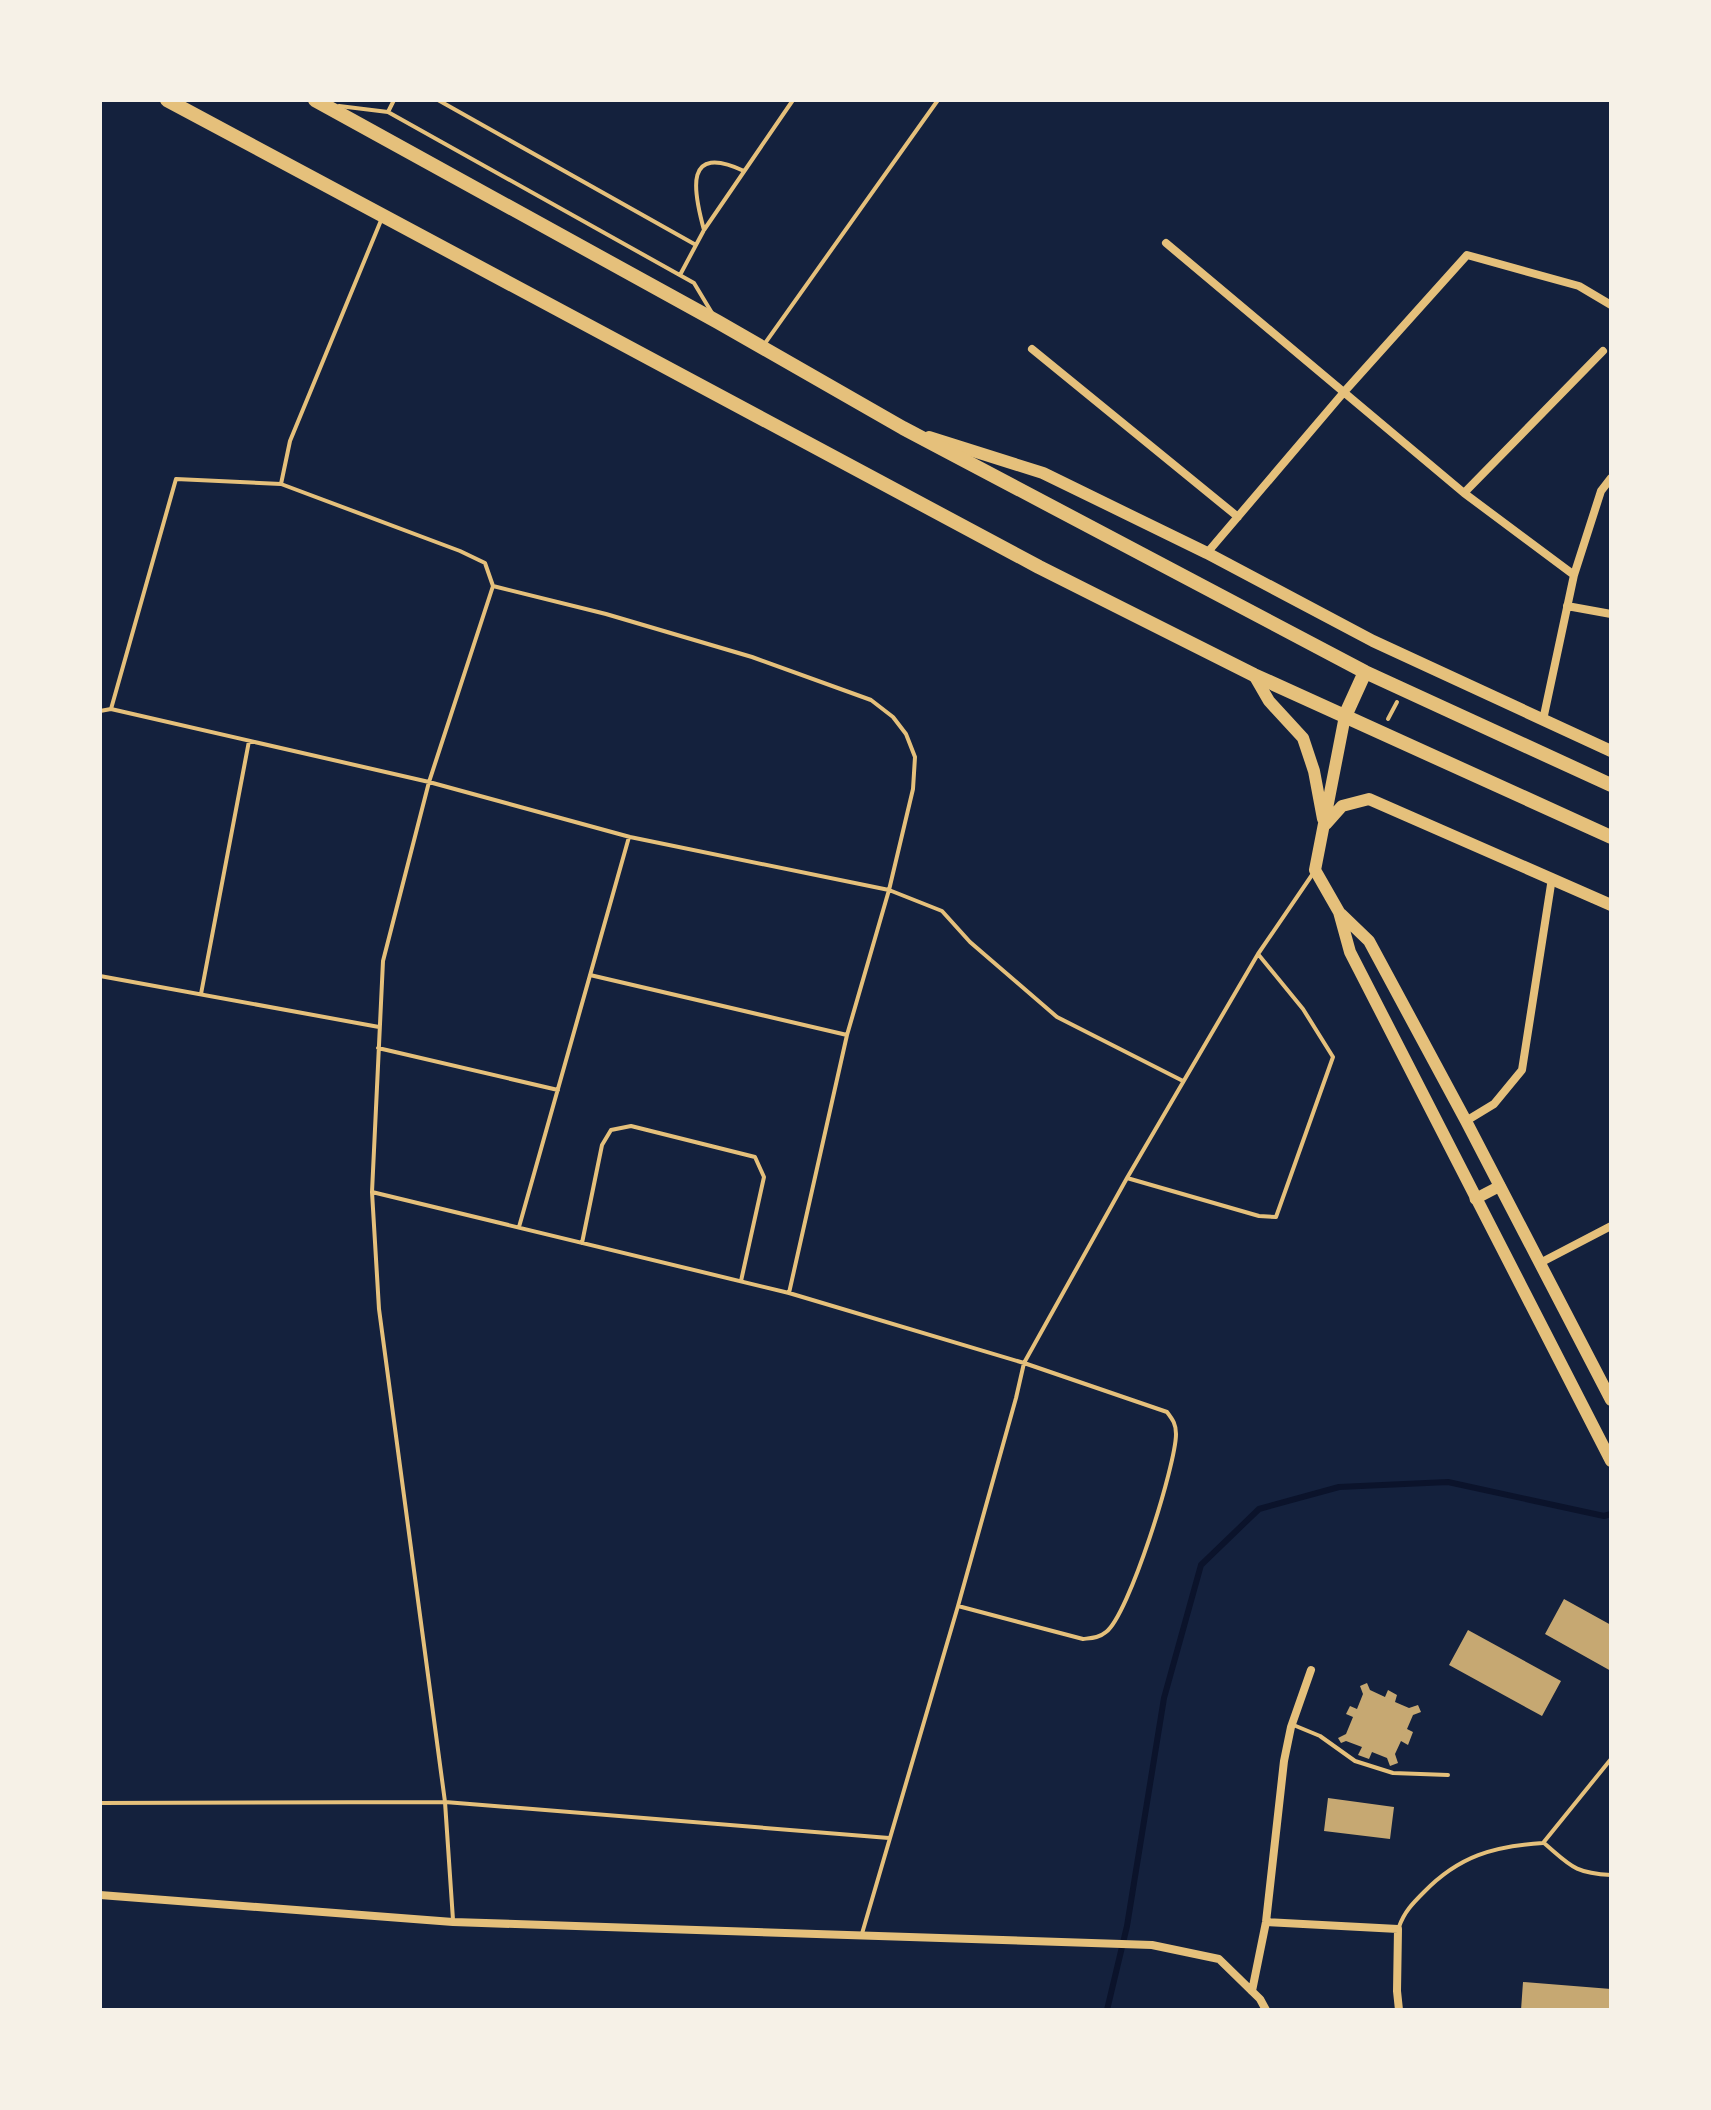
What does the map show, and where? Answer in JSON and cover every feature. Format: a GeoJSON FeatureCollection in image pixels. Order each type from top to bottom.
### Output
{"type":"FeatureCollection","features":[{"type":"Feature","properties":{"kind":"highway"},"geometry":{"type":"LineString","coordinates":[[167,100],[1039,567],[1254,675],[1611,837]]}},
{"type":"Feature","properties":{"kind":"highway"},"geometry":{"type":"LineString","coordinates":[[319,102],[903,428],[1365,672],[1611,785]]}},
{"type":"Feature","properties":{"kind":"highway"},"geometry":{"type":"LineString","coordinates":[[1345,716],[1365,672]]}},
{"type":"Feature","properties":{"kind":"main road"},"geometry":{"type":"LineString","coordinates":[[903,428],[1043,473],[1207,553],[1373,641],[1611,751]]}},
{"type":"Feature","properties":{"kind":"main road"},"geometry":{"type":"LineString","coordinates":[[1254,675],[1269,701],[1303,738],[1310,753],[1324,826]]}},
{"type":"Feature","properties":{"kind":"main road"},"geometry":{"type":"LineString","coordinates":[[1345,716],[1315,870],[1339,912],[1350,952],[1611,1461]]}},
{"type":"Feature","properties":{"kind":"main road"},"geometry":{"type":"LineString","coordinates":[[1324,826],[1342,806],[1369,799],[1611,905]]}},
{"type":"Feature","properties":{"kind":"main road"},"geometry":{"type":"LineString","coordinates":[[1339,912],[1369,941],[1611,1400]]}},
{"type":"Feature","properties":{"kind":"street"},"geometry":{"type":"LineString","coordinates":[[1166,243],[1464,493],[1574,575]]}},
{"type":"Feature","properties":{"kind":"street"},"geometry":{"type":"LineString","coordinates":[[1207,553],[1344,392],[1467,255],[1579,286],[1611,305]]}},
{"type":"Feature","properties":{"kind":"street"},"geometry":{"type":"LineString","coordinates":[[1032,349],[1238,517]]}},
{"type":"Feature","properties":{"kind":"street"},"geometry":{"type":"LineString","coordinates":[[1464,493],[1603,351]]}},
{"type":"Feature","properties":{"kind":"street"},"geometry":{"type":"LineString","coordinates":[[1543,720],[1574,575],[1601,491],[1611,478]]}},
{"type":"Feature","properties":{"kind":"street"},"geometry":{"type":"LineString","coordinates":[[1567,606],[1611,614]]}},
{"type":"Feature","properties":{"kind":"street"},"geometry":{"type":"LineString","coordinates":[[1466,1121],[1494,1104],[1522,1070],[1552,878]]}},
{"type":"Feature","properties":{"kind":"street"},"geometry":{"type":"LineString","coordinates":[[1475,1199],[1500,1186]]}},
{"type":"Feature","properties":{"kind":"street"},"geometry":{"type":"LineString","coordinates":[[1540,1263],[1611,1226]]}},
{"type":"Feature","properties":{"kind":"street"},"geometry":{"type":"LineString","coordinates":[[1252,1991],[1266,1922],[1281,1782],[1291,1724],[1311,1670]]}},
{"type":"Feature","properties":{"kind":"street"},"geometry":{"type":"LineString","coordinates":[[100,1895],[453,1922],[1152,1945],[1219,1959],[1252,1991],[1266,2010]]}},
{"type":"Feature","properties":{"kind":"street"},"geometry":{"type":"LineString","coordinates":[[1266,1922],[1398,1929],[1399,2010]]}},
{"type":"Feature","properties":{"kind":"lane"},"geometry":{"type":"LineString","coordinates":[[388,112],[394,100]]}},
{"type":"Feature","properties":{"kind":"lane"},"geometry":{"type":"LineString","coordinates":[[438,100],[696,245]]}},
{"type":"Feature","properties":{"kind":"lane"},"geometry":{"type":"LineString","coordinates":[[680,275],[704,230],[793,100]]}},
{"type":"Feature","properties":{"kind":"lane"},"geometry":{"type":"LineString","coordinates":[[761,349],[938,100]]}},
{"type":"Feature","properties":{"kind":"lane"},"geometry":{"type":"LineString","coordinates":[[319,102],[388,112],[694,283],[718,322]]}},
{"type":"Feature","properties":{"kind":"lane"},"geometry":{"type":"LineString","coordinates":[[704,230],[694,185],[699,172],[707,163],[716,160],[744,171]]}},
{"type":"Feature","properties":{"kind":"lane"},"geometry":{"type":"LineString","coordinates":[[281,484],[290,441],[383,217]]}},
{"type":"Feature","properties":{"kind":"lane"},"geometry":{"type":"LineString","coordinates":[[111,709],[176,479],[281,484],[485,563],[493,586],[429,782],[383,961],[372,1192],[379,1309],[445,1802],[453,1922]]}},
{"type":"Feature","properties":{"kind":"lane"},"geometry":{"type":"LineString","coordinates":[[493,586],[606,614],[752,657],[871,700],[893,717],[906,734],[915,757],[913,789],[889,890],[847,1035],[789,1293]]}},
{"type":"Feature","properties":{"kind":"lane"},"geometry":{"type":"LineString","coordinates":[[100,711],[111,709],[429,782],[630,837],[889,890],[942,911],[970,942],[1057,1017],[1183,1081]]}},
{"type":"Feature","properties":{"kind":"lane"},"geometry":{"type":"LineString","coordinates":[[201,995],[249,741]]}},
{"type":"Feature","properties":{"kind":"lane"},"geometry":{"type":"LineString","coordinates":[[519,1227],[630,837]]}},
{"type":"Feature","properties":{"kind":"lane"},"geometry":{"type":"LineString","coordinates":[[861,1937],[958,1606],[1024,1363],[1183,1081],[1258,954],[1315,870]]}},
{"type":"Feature","properties":{"kind":"lane"},"geometry":{"type":"LineString","coordinates":[[1127,1178],[1259,1216],[1276,1217],[1333,1057],[1303,1009],[1258,954]]}},
{"type":"Feature","properties":{"kind":"lane"},"geometry":{"type":"LineString","coordinates":[[590,975],[847,1035]]}},
{"type":"Feature","properties":{"kind":"lane"},"geometry":{"type":"LineString","coordinates":[[100,976],[379,1027]]}},
{"type":"Feature","properties":{"kind":"lane"},"geometry":{"type":"LineString","coordinates":[[378,1048],[558,1090]]}},
{"type":"Feature","properties":{"kind":"lane"},"geometry":{"type":"LineString","coordinates":[[582,1243],[602,1145],[611,1130],[631,1126],[755,1157],[764,1177],[741,1281]]}},
{"type":"Feature","properties":{"kind":"lane"},"geometry":{"type":"LineString","coordinates":[[372,1192],[789,1293],[1024,1363],[1167,1412],[1175,1422],[1176,1438],[1154,1524],[1132,1591],[1108,1631],[1097,1638],[1083,1639],[958,1606]]}},
{"type":"Feature","properties":{"kind":"lane"},"geometry":{"type":"LineString","coordinates":[[1291,1724],[1320,1736],[1355,1761],[1393,1773],[1448,1775]]}},
{"type":"Feature","properties":{"kind":"lane"},"geometry":{"type":"LineString","coordinates":[[1398,1929],[1411,1905],[1440,1875],[1472,1855],[1543,1843],[1611,1759]]}},
{"type":"Feature","properties":{"kind":"lane"},"geometry":{"type":"LineString","coordinates":[[100,1803],[445,1802],[889,1838]]}},
{"type":"Feature","properties":{"kind":"lane"},"geometry":{"type":"LineString","coordinates":[[1543,1843],[1575,1870],[1585,1874],[1611,1875]]}},
{"type":"Feature","properties":{"kind":"path"},"geometry":{"type":"LineString","coordinates":[[1382,732],[1403,690]]}},
{"type":"Feature","properties":{"kind":"building"},"geometry":{"type":"Polygon","coordinates":[[[1564,1599],[1611,1625],[1611,1671],[1545,1634],[1564,1599]]]}},
{"type":"Feature","properties":{"kind":"building"},"geometry":{"type":"Polygon","coordinates":[[[1468,1630],[1561,1681],[1542,1716],[1449,1665],[1468,1630]]]}},
{"type":"Feature","properties":{"kind":"building"},"geometry":{"type":"Polygon","coordinates":[[[1367,1683],[1370,1690],[1385,1697],[1388,1690],[1397,1695],[1395,1702],[1409,1708],[1418,1705],[1421,1712],[1413,1715],[1407,1729],[1413,1732],[1408,1745],[1401,1741],[1395,1754],[1398,1763],[1390,1766],[1387,1758],[1372,1752],[1369,1759],[1358,1755],[1362,1747],[1346,1741],[1341,1743],[1338,1738],[1346,1734],[1353,1717],[1346,1714],[1350,1706],[1357,1709],[1363,1694],[1360,1686],[1367,1683]]]}},
{"type":"Feature","properties":{"kind":"building"},"geometry":{"type":"Polygon","coordinates":[[[1328,1798],[1394,1807],[1390,1839],[1324,1831],[1328,1798]]]}},
{"type":"Feature","properties":{"kind":"building"},"geometry":{"type":"Polygon","coordinates":[[[1523,1982],[1611,1989],[1611,2010],[1521,2010],[1523,1982]]]}},
{"type":"Feature","properties":{"kind":"waterway"},"geometry":{"type":"LineString","coordinates":[[1107,2010],[1127,1926],[1164,1698],[1201,1565],[1259,1509],[1339,1487],[1448,1482],[1604,1516],[1611,1514]]}}]}
